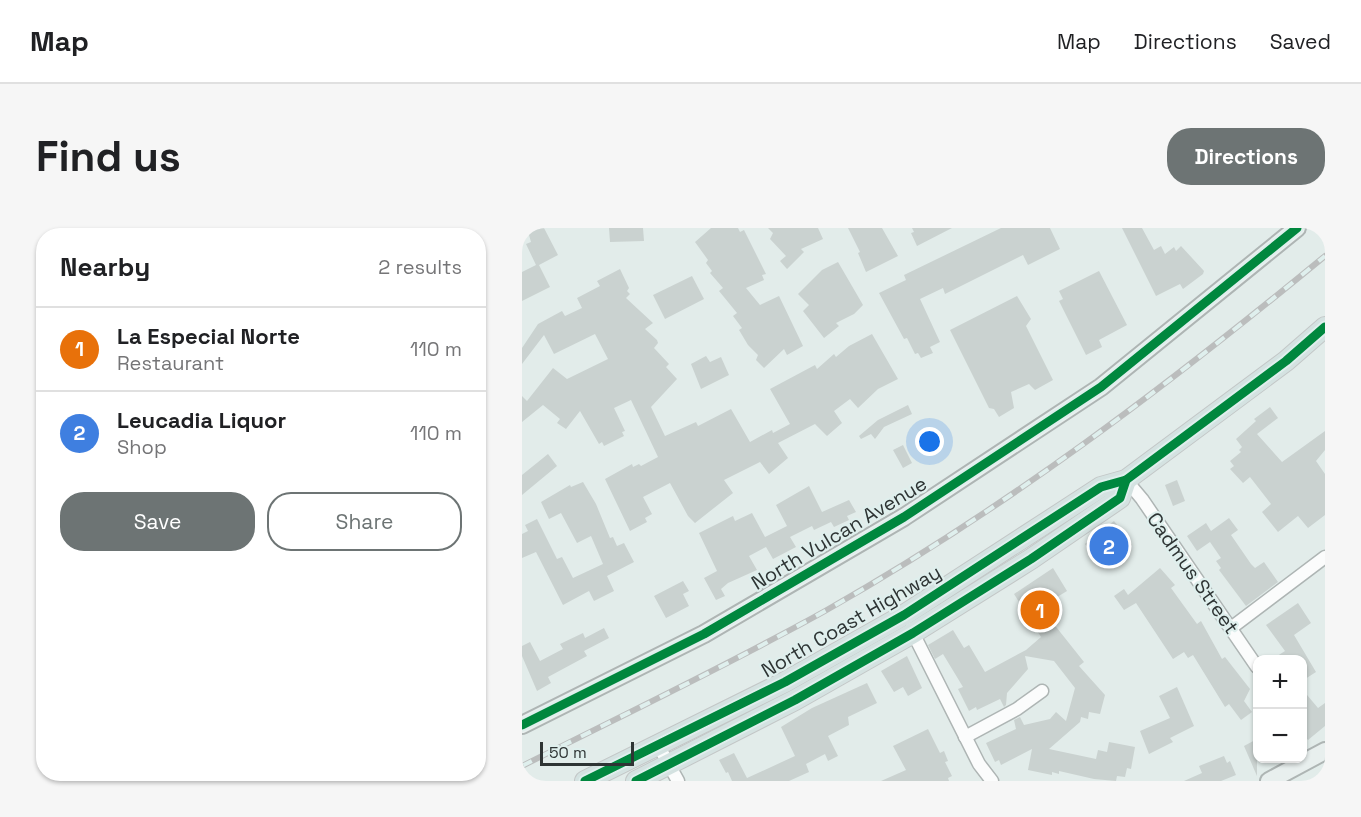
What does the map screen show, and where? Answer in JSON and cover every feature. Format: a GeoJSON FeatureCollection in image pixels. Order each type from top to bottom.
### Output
{"type":"FeatureCollection","features":[{"type":"Feature","properties":{"kind":"main road","name":"North Vulcan Avenue"},"geometry":{"type":"LineString","coordinates":[[522,725],[704,634],[904,517],[1101,387],[1297,228]]}},
{"type":"Feature","properties":{"kind":"main road","name":"North Coast Highway"},"geometry":{"type":"LineString","coordinates":[[585,781],[785,682],[904,615],[1101,487],[1126,480],[1286,361],[1325,327]]}},
{"type":"Feature","properties":{"kind":"main road","name":"North Coast Highway"},"geometry":{"type":"LineString","coordinates":[[636,781],[673,773],[913,633],[1031,559],[1120,498],[1126,480]]}},
{"type":"Feature","properties":{"kind":"main road"},"geometry":{"type":"LineString","coordinates":[[1269,781],[1325,752]]}},
{"type":"Feature","properties":{"kind":"street","name":"Cadmus Street"},"geometry":{"type":"LineString","coordinates":[[1126,480],[1142,499],[1253,661]]}},
{"type":"Feature","properties":{"kind":"street"},"geometry":{"type":"LineString","coordinates":[[1231,628],[1325,557]]}},
{"type":"Feature","properties":{"kind":"street"},"geometry":{"type":"LineString","coordinates":[[904,615],[979,764],[992,781]]}},
{"type":"Feature","properties":{"kind":"street"},"geometry":{"type":"LineString","coordinates":[[965,737],[1017,709],[1042,690]]}},
{"type":"Feature","properties":{"kind":"street"},"geometry":{"type":"LineString","coordinates":[[658,745],[673,773]]}},
{"type":"Feature","properties":{"kind":"building"},"geometry":{"type":"Polygon","coordinates":[[[527,228],[544,228],[558,255],[539,265],[550,287],[522,301],[522,272],[536,265],[526,244],[531,242],[527,228]]]}},
{"type":"Feature","properties":{"kind":"building"},"geometry":{"type":"Polygon","coordinates":[[[609,228],[643,228],[644,241],[610,242],[609,228]]]}},
{"type":"Feature","properties":{"kind":"building"},"geometry":{"type":"Polygon","coordinates":[[[711,228],[738,228],[740,232],[744,230],[766,274],[762,275],[764,280],[746,288],[760,305],[779,296],[803,346],[787,355],[784,349],[764,368],[756,360],[758,355],[748,345],[739,330],[742,328],[733,316],[737,313],[719,291],[723,288],[710,273],[712,271],[706,263],[708,260],[695,242],[711,228]]]}},
{"type":"Feature","properties":{"kind":"building"},"geometry":{"type":"Polygon","coordinates":[[[768,228],[818,228],[823,239],[801,249],[804,252],[787,269],[780,261],[786,256],[770,239],[773,233],[768,228]]]}},
{"type":"Feature","properties":{"kind":"building"},"geometry":{"type":"Polygon","coordinates":[[[848,228],[882,228],[898,256],[866,272],[858,253],[860,252],[848,228]]]}},
{"type":"Feature","properties":{"kind":"building"},"geometry":{"type":"Polygon","coordinates":[[[912,228],[952,228],[917,246],[911,233],[914,232],[912,228]]]}},
{"type":"Feature","properties":{"kind":"building"},"geometry":{"type":"Polygon","coordinates":[[[1001,228],[1050,228],[1060,249],[1028,265],[1023,255],[945,294],[943,288],[920,299],[940,342],[930,347],[933,353],[921,358],[918,353],[915,354],[907,338],[904,339],[879,293],[906,280],[904,275],[1001,228]]]}},
{"type":"Feature","properties":{"kind":"building"},"geometry":{"type":"Polygon","coordinates":[[[1122,228],[1142,228],[1154,250],[1161,246],[1165,254],[1174,247],[1176,251],[1181,246],[1204,271],[1203,274],[1183,289],[1180,284],[1156,296],[1122,228]]]}},
{"type":"Feature","properties":{"kind":"building"},"geometry":{"type":"Polygon","coordinates":[[[838,262],[863,305],[854,314],[836,323],[839,326],[824,338],[803,311],[809,305],[798,294],[822,270],[838,262]]]}},
{"type":"Feature","properties":{"kind":"building"},"geometry":{"type":"Polygon","coordinates":[[[620,269],[629,288],[627,291],[630,294],[626,298],[653,323],[645,329],[657,340],[658,343],[654,348],[669,364],[666,367],[677,379],[651,407],[665,436],[696,422],[698,426],[731,409],[750,442],[772,430],[773,433],[790,424],[770,389],[815,365],[817,369],[834,354],[836,357],[849,346],[872,334],[898,379],[878,389],[858,408],[850,399],[834,411],[842,423],[827,436],[815,424],[778,443],[788,458],[769,474],[760,462],[724,480],[733,493],[695,523],[688,516],[670,483],[643,497],[652,514],[645,518],[647,522],[630,531],[605,479],[632,464],[633,467],[639,464],[641,466],[658,457],[631,400],[614,408],[625,431],[622,432],[624,436],[604,446],[602,442],[599,444],[580,411],[566,429],[557,423],[560,419],[543,405],[522,422],[522,396],[527,401],[553,368],[567,379],[608,359],[595,334],[554,354],[544,335],[522,364],[522,348],[538,324],[562,311],[565,316],[582,308],[577,298],[600,286],[597,281],[620,269]]]}},
{"type":"Feature","properties":{"kind":"building"},"geometry":{"type":"Polygon","coordinates":[[[1099,271],[1127,325],[1099,340],[1102,347],[1086,355],[1059,301],[1063,299],[1059,291],[1099,271]]]}},
{"type":"Feature","properties":{"kind":"building"},"geometry":{"type":"Polygon","coordinates":[[[692,276],[704,299],[665,319],[653,295],[692,276]]]}},
{"type":"Feature","properties":{"kind":"building"},"geometry":{"type":"Polygon","coordinates":[[[1017,296],[1031,319],[1026,326],[1053,380],[1035,390],[1029,384],[1011,392],[1014,408],[999,417],[994,409],[989,408],[950,330],[1017,296]]]}},
{"type":"Feature","properties":{"kind":"building"},"geometry":{"type":"Polygon","coordinates":[[[706,356],[710,362],[721,357],[729,375],[701,389],[691,364],[706,356]]]}},
{"type":"Feature","properties":{"kind":"building"},"geometry":{"type":"Polygon","coordinates":[[[908,405],[912,414],[884,427],[875,439],[871,434],[861,439],[859,436],[878,420],[908,405]]]}},
{"type":"Feature","properties":{"kind":"building"},"geometry":{"type":"Polygon","coordinates":[[[1270,407],[1278,418],[1257,434],[1282,462],[1325,431],[1325,450],[1316,461],[1325,474],[1325,515],[1308,528],[1298,516],[1278,532],[1262,512],[1271,504],[1250,477],[1243,483],[1230,469],[1234,466],[1230,461],[1241,452],[1239,450],[1242,447],[1236,439],[1256,421],[1254,419],[1270,407]]]}},
{"type":"Feature","properties":{"kind":"building"},"geometry":{"type":"Polygon","coordinates":[[[903,445],[912,463],[903,468],[893,450],[903,445]]]}},
{"type":"Feature","properties":{"kind":"building"},"geometry":{"type":"Polygon","coordinates":[[[548,454],[557,466],[522,495],[522,475],[548,454]]]}},
{"type":"Feature","properties":{"kind":"building"},"geometry":{"type":"Polygon","coordinates":[[[1177,480],[1185,501],[1173,506],[1165,485],[1177,480]]]}},
{"type":"Feature","properties":{"kind":"building"},"geometry":{"type":"Polygon","coordinates":[[[583,482],[596,504],[610,538],[613,537],[617,546],[624,543],[634,562],[607,576],[614,591],[594,601],[589,591],[563,605],[536,552],[522,558],[522,534],[528,531],[525,525],[537,519],[557,559],[562,557],[573,578],[603,564],[591,536],[577,543],[561,513],[549,519],[541,502],[570,485],[571,487],[583,482]]]}},
{"type":"Feature","properties":{"kind":"building"},"geometry":{"type":"Polygon","coordinates":[[[809,486],[822,512],[849,500],[856,512],[847,516],[849,520],[834,527],[831,522],[814,530],[812,526],[790,537],[796,547],[773,559],[766,547],[749,556],[757,570],[728,583],[721,589],[725,596],[716,600],[704,578],[717,571],[699,533],[733,516],[735,521],[752,513],[765,537],[787,526],[776,505],[809,486]]]}},
{"type":"Feature","properties":{"kind":"building"},"geometry":{"type":"Polygon","coordinates":[[[1229,518],[1238,530],[1231,535],[1251,564],[1255,568],[1264,562],[1278,582],[1246,606],[1219,570],[1221,568],[1216,561],[1221,558],[1210,542],[1197,551],[1187,536],[1206,523],[1211,531],[1229,518]]]}},
{"type":"Feature","properties":{"kind":"building"},"geometry":{"type":"Polygon","coordinates":[[[1114,521],[1132,545],[1103,568],[1085,544],[1114,521]]]}},
{"type":"Feature","properties":{"kind":"building"},"geometry":{"type":"Polygon","coordinates":[[[1053,568],[1067,591],[1049,602],[1060,619],[1053,623],[1084,662],[1079,666],[1105,695],[1100,714],[1089,712],[1088,719],[1081,717],[1080,722],[1049,749],[1096,759],[1098,750],[1107,752],[1109,742],[1135,747],[1131,769],[1127,768],[1125,777],[1117,776],[1116,781],[1094,779],[1059,771],[1059,774],[1052,772],[1052,775],[1028,770],[1032,749],[1001,765],[999,760],[995,762],[986,743],[1016,729],[1014,720],[1020,717],[1024,725],[1050,719],[1056,712],[1066,721],[1075,688],[1054,661],[1025,656],[1028,669],[1007,693],[1004,707],[1000,699],[977,710],[976,707],[969,711],[958,689],[963,687],[943,654],[935,659],[928,645],[953,630],[964,648],[969,645],[985,672],[1026,650],[1041,637],[1014,594],[1053,568]]]}},
{"type":"Feature","properties":{"kind":"building"},"geometry":{"type":"Polygon","coordinates":[[[1160,568],[1175,585],[1171,588],[1197,624],[1201,621],[1222,659],[1225,657],[1250,689],[1244,701],[1252,712],[1241,720],[1229,704],[1225,707],[1193,655],[1188,658],[1184,652],[1173,659],[1136,603],[1124,610],[1114,596],[1124,589],[1128,595],[1160,568]]]}},
{"type":"Feature","properties":{"kind":"building"},"geometry":{"type":"Polygon","coordinates":[[[683,581],[689,591],[683,594],[689,606],[666,618],[654,596],[683,581]]]}},
{"type":"Feature","properties":{"kind":"building"},"geometry":{"type":"Polygon","coordinates":[[[1298,603],[1311,623],[1294,635],[1306,655],[1279,655],[1285,651],[1266,625],[1298,603]]]}},
{"type":"Feature","properties":{"kind":"building"},"geometry":{"type":"Polygon","coordinates":[[[604,628],[609,638],[584,651],[587,656],[548,677],[551,683],[537,691],[522,656],[522,646],[530,642],[540,661],[563,649],[560,644],[583,633],[585,638],[604,628]]]}},
{"type":"Feature","properties":{"kind":"building"},"geometry":{"type":"Polygon","coordinates":[[[907,656],[922,688],[908,696],[903,687],[894,692],[881,671],[907,656]]]}},
{"type":"Feature","properties":{"kind":"building"},"geometry":{"type":"Polygon","coordinates":[[[1307,657],[1316,672],[1307,678],[1307,657]]]}},
{"type":"Feature","properties":{"kind":"building"},"geometry":{"type":"Polygon","coordinates":[[[867,683],[877,703],[848,717],[849,725],[828,736],[838,756],[828,761],[825,754],[806,764],[809,772],[789,781],[732,781],[728,772],[726,773],[719,760],[734,753],[747,778],[795,756],[781,727],[812,708],[867,683]]]}},
{"type":"Feature","properties":{"kind":"building"},"geometry":{"type":"Polygon","coordinates":[[[1177,687],[1194,726],[1170,738],[1173,742],[1149,754],[1140,731],[1170,718],[1159,696],[1177,687]]]}},
{"type":"Feature","properties":{"kind":"building"},"geometry":{"type":"Polygon","coordinates":[[[1307,695],[1318,708],[1325,703],[1325,726],[1308,740],[1307,695]]]}},
{"type":"Feature","properties":{"kind":"building"},"geometry":{"type":"Polygon","coordinates":[[[928,729],[940,753],[944,751],[948,761],[945,762],[952,776],[948,778],[949,781],[881,781],[906,770],[893,746],[928,729]]]}},
{"type":"Feature","properties":{"kind":"building"},"geometry":{"type":"Polygon","coordinates":[[[1253,741],[1253,763],[1257,763],[1257,776],[1244,746],[1253,741]]]}},
{"type":"Feature","properties":{"kind":"building"},"geometry":{"type":"Polygon","coordinates":[[[1224,756],[1227,763],[1230,761],[1236,775],[1221,781],[1184,781],[1202,773],[1199,766],[1224,756]]]}},
{"type":"Feature","properties":{"kind":"railway"},"geometry":{"type":"LineString","coordinates":[[522,766],[788,631],[892,572],[957,531],[1144,399],[1325,256]]}},
{"type":"Feature","properties":{"kind":"cycle path"},"geometry":{"type":"LineString","coordinates":[[522,725],[704,634],[904,517],[1101,387],[1297,228]]}},
{"type":"Feature","properties":{"kind":"cycle path"},"geometry":{"type":"LineString","coordinates":[[585,781],[785,682],[904,615],[1101,487],[1126,480],[1286,361],[1325,327]]}},
{"type":"Feature","properties":{"kind":"cycle path"},"geometry":{"type":"LineString","coordinates":[[636,781],[795,700],[913,633],[1031,559],[1120,498],[1126,480]]}},
{"type":"Feature","properties":{"kind":"place","name":"Leucadia Liquor"},"geometry":{"type":"Point","coordinates":[1109,546]}},
{"type":"Feature","properties":{"kind":"place","name":"La Especial Norte"},"geometry":{"type":"Point","coordinates":[1040,610]}}]}
